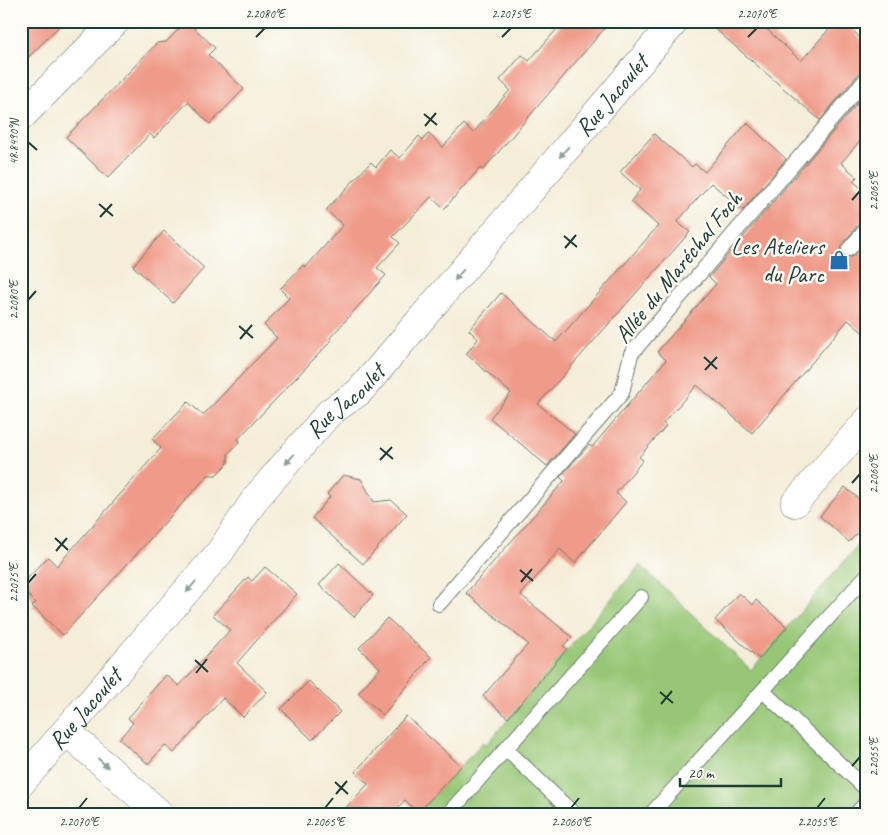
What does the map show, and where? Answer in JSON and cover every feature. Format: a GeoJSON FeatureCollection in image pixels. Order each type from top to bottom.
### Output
{"type":"FeatureCollection","features":[{"type":"Feature","properties":{"kind":"street"},"geometry":{"type":"LineString","coordinates":[[21,117],[116,21]]}},
{"type":"Feature","properties":{"kind":"street","name":"Rue Jacoulet"},"geometry":{"type":"LineString","coordinates":[[21,783],[220,552],[256,498],[330,412],[359,392],[675,21]]}},
{"type":"Feature","properties":{"kind":"street"},"geometry":{"type":"LineString","coordinates":[[795,503],[867,421]]}},
{"type":"Feature","properties":{"kind":"street"},"geometry":{"type":"LineString","coordinates":[[66,731],[160,814]]}},
{"type":"Feature","properties":{"kind":"lane","name":"Allée du Maréchal Foch"},"geometry":{"type":"LineString","coordinates":[[439,604],[622,393],[631,354],[867,78]]}},
{"type":"Feature","properties":{"kind":"lane"},"geometry":{"type":"LineString","coordinates":[[849,249],[867,228]]}},
{"type":"Feature","properties":{"kind":"lane"},"geometry":{"type":"LineString","coordinates":[[651,814],[867,575]]}},
{"type":"Feature","properties":{"kind":"lane"},"geometry":{"type":"LineString","coordinates":[[448,814],[641,597]]}},
{"type":"Feature","properties":{"kind":"lane"},"geometry":{"type":"LineString","coordinates":[[763,691],[867,790]]}},
{"type":"Feature","properties":{"kind":"lane"},"geometry":{"type":"LineString","coordinates":[[506,749],[574,814]]}},
{"type":"Feature","properties":{"kind":"lane"},"geometry":{"type":"LineString","coordinates":[[856,814],[867,802]]}},
{"type":"Feature","properties":{"kind":"green space"},"geometry":{"type":"Polygon","coordinates":[[[867,535],[867,814],[417,814],[483,742],[487,744],[640,565],[751,670],[867,535]]]}},
{"type":"Feature","properties":{"kind":"building"},"geometry":{"type":"Polygon","coordinates":[[[21,21],[64,21],[21,65],[21,21]]]}},
{"type":"Feature","properties":{"kind":"building"},"geometry":{"type":"Polygon","coordinates":[[[187,21],[215,48],[208,55],[244,89],[210,124],[188,102],[154,138],[150,134],[108,178],[66,137],[157,43],[166,42],[187,21]]]}},
{"type":"Feature","properties":{"kind":"building"},"geometry":{"type":"Polygon","coordinates":[[[564,21],[611,21],[483,170],[480,168],[444,209],[431,197],[393,237],[400,243],[377,268],[386,275],[330,338],[332,340],[238,439],[240,441],[228,454],[228,463],[216,475],[208,475],[63,635],[32,606],[36,603],[21,589],[21,585],[48,557],[57,566],[161,448],[152,439],[188,402],[203,415],[277,338],[264,325],[289,298],[280,289],[303,265],[306,267],[343,225],[326,210],[371,162],[376,167],[390,150],[400,158],[419,136],[423,140],[428,133],[443,147],[464,124],[473,133],[510,90],[500,80],[522,55],[529,61],[564,21]]]}},
{"type":"Feature","properties":{"kind":"building"},"geometry":{"type":"Polygon","coordinates":[[[706,21],[758,21],[801,61],[836,21],[845,21],[867,46],[867,69],[860,72],[820,120],[706,21]]]}},
{"type":"Feature","properties":{"kind":"building"},"geometry":{"type":"Polygon","coordinates":[[[867,92],[867,133],[841,163],[857,177],[853,181],[867,193],[867,219],[860,222],[840,248],[844,256],[851,257],[867,242],[867,336],[848,320],[752,433],[697,385],[663,423],[666,426],[639,457],[643,460],[616,493],[626,502],[575,563],[560,549],[521,595],[572,637],[563,646],[567,649],[508,718],[483,696],[528,644],[466,593],[564,481],[560,477],[589,445],[592,447],[666,360],[657,352],[716,284],[709,277],[867,92]]]}},
{"type":"Feature","properties":{"kind":"building"},"geometry":{"type":"Polygon","coordinates":[[[747,123],[786,159],[743,210],[711,183],[677,222],[690,232],[538,404],[575,434],[547,466],[490,418],[511,393],[466,354],[478,339],[469,330],[501,293],[556,342],[658,226],[631,201],[640,190],[620,172],[654,134],[692,167],[695,164],[705,172],[747,123]]]}},
{"type":"Feature","properties":{"kind":"building"},"geometry":{"type":"Polygon","coordinates":[[[164,231],[204,268],[173,303],[133,266],[164,231]]]}},
{"type":"Feature","properties":{"kind":"building"},"geometry":{"type":"Polygon","coordinates":[[[343,475],[361,479],[374,502],[391,500],[407,514],[363,564],[312,518],[330,497],[327,494],[343,475]]]}},
{"type":"Feature","properties":{"kind":"building"},"geometry":{"type":"Polygon","coordinates":[[[845,487],[867,506],[867,523],[849,542],[820,516],[845,487]]]}},
{"type":"Feature","properties":{"kind":"building"},"geometry":{"type":"Polygon","coordinates":[[[339,563],[373,595],[354,617],[319,585],[339,563]]]}},
{"type":"Feature","properties":{"kind":"building"},"geometry":{"type":"Polygon","coordinates":[[[265,567],[297,594],[237,663],[267,692],[243,717],[223,698],[174,753],[165,745],[148,764],[119,739],[133,723],[128,718],[166,675],[179,686],[230,630],[213,615],[248,577],[252,581],[265,567]]]}},
{"type":"Feature","properties":{"kind":"building"},"geometry":{"type":"Polygon","coordinates":[[[739,593],[753,605],[756,600],[787,627],[759,659],[715,620],[739,593]]]}},
{"type":"Feature","properties":{"kind":"building"},"geometry":{"type":"Polygon","coordinates":[[[387,618],[431,657],[383,715],[358,693],[380,668],[359,648],[387,618]]]}},
{"type":"Feature","properties":{"kind":"building"},"geometry":{"type":"Polygon","coordinates":[[[309,681],[340,712],[312,740],[281,709],[309,681]]]}},
{"type":"Feature","properties":{"kind":"building"},"geometry":{"type":"Polygon","coordinates":[[[406,716],[461,766],[418,813],[405,800],[392,814],[340,814],[368,784],[355,772],[406,716]]]}},
{"type":"Feature","properties":{"kind":"place","name":"Les Ateliers du Parc"},"geometry":{"type":"Point","coordinates":[839,260]}}]}
